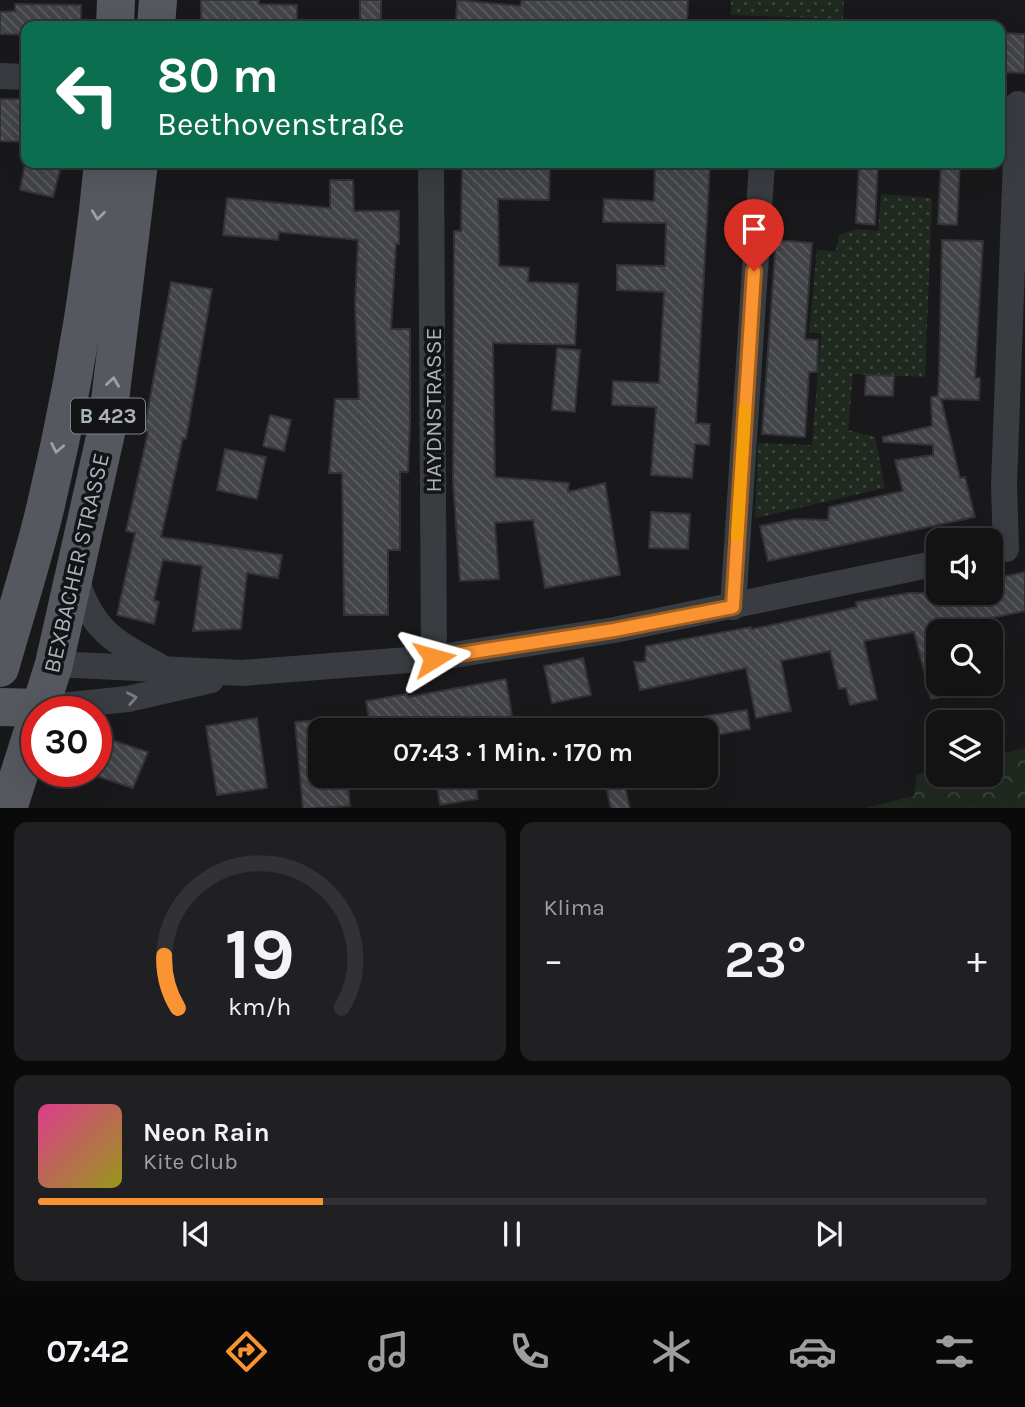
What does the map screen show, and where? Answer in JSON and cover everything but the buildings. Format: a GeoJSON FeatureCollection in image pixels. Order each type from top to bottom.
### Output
{"type":"FeatureCollection","features":[{"type":"Feature","properties":{"kind":"main road"},"geometry":{"type":"LineString","coordinates":[[115,21],[116,0]]}},
{"type":"Feature","properties":{"kind":"main road"},"geometry":{"type":"LineString","coordinates":[[156,21],[158,0]]}},
{"type":"Feature","properties":{"kind":"main road","name":"BEXBACHER STRASSE"},"geometry":{"type":"LineString","coordinates":[[1,664],[48,494],[75,357],[98,219],[103,168]]}},
{"type":"Feature","properties":{"kind":"main road","name":"BEXBACHER STRASSE"},"geometry":{"type":"LineString","coordinates":[[44,696],[54,664],[106,433],[138,168]]}},
{"type":"Feature","properties":{"kind":"main road"},"geometry":{"type":"LineString","coordinates":[[1,664],[54,664]]}},
{"type":"Feature","properties":{"kind":"main road"},"geometry":{"type":"LineString","coordinates":[[0,707],[21,710]]}},
{"type":"Feature","properties":{"kind":"main road","name":"BEXBACHER STRASSE"},"geometry":{"type":"LineString","coordinates":[[8,808],[21,768]]}},
{"type":"Feature","properties":{"kind":"street"},"geometry":{"type":"LineString","coordinates":[[0,76],[21,77]]}},
{"type":"Feature","properties":{"kind":"street"},"geometry":{"type":"LineString","coordinates":[[1007,549],[1005,473],[1014,104]]}},
{"type":"Feature","properties":{"kind":"street","name":"HAYDNSTRASSE"},"geometry":{"type":"LineString","coordinates":[[432,168],[434,658]]}},
{"type":"Feature","properties":{"kind":"street"},"geometry":{"type":"LineString","coordinates":[[733,607],[762,168]]}},
{"type":"Feature","properties":{"kind":"street"},"geometry":{"type":"LineString","coordinates":[[54,664],[242,673],[434,658],[614,630],[926,566]]}},
{"type":"Feature","properties":{"kind":"street"},"geometry":{"type":"LineString","coordinates":[[75,574],[82,603],[96,624],[132,652],[164,669]]}},
{"type":"Feature","properties":{"kind":"street"},"geometry":{"type":"LineString","coordinates":[[112,702],[242,673]]}},
{"type":"Feature","properties":{"kind":"green space"},"geometry":{"type":"Polygon","coordinates":[[[731,0],[844,0],[843,19],[731,15],[731,0]]]}},
{"type":"Feature","properties":{"kind":"green space"},"geometry":{"type":"Polygon","coordinates":[[[881,194],[932,198],[925,377],[853,374],[848,430],[875,437],[885,488],[755,518],[758,443],[812,445],[821,334],[809,332],[817,250],[836,251],[839,235],[856,229],[878,231],[881,194]]]}},
{"type":"Feature","properties":{"kind":"green space"},"geometry":{"type":"Polygon","coordinates":[[[1025,748],[1025,808],[865,808],[914,796],[917,774],[926,772],[926,787],[1003,787],[1003,753],[1025,748]]]}},
{"type":"Feature","properties":{"kind":"slow traffic"},"geometry":{"type":"LineString","coordinates":[[737,536],[745,409]]}},
{"type":"Feature","properties":{"kind":"route"},"geometry":{"type":"LineString","coordinates":[[434,658],[614,630],[733,607],[754,271]]}}]}
